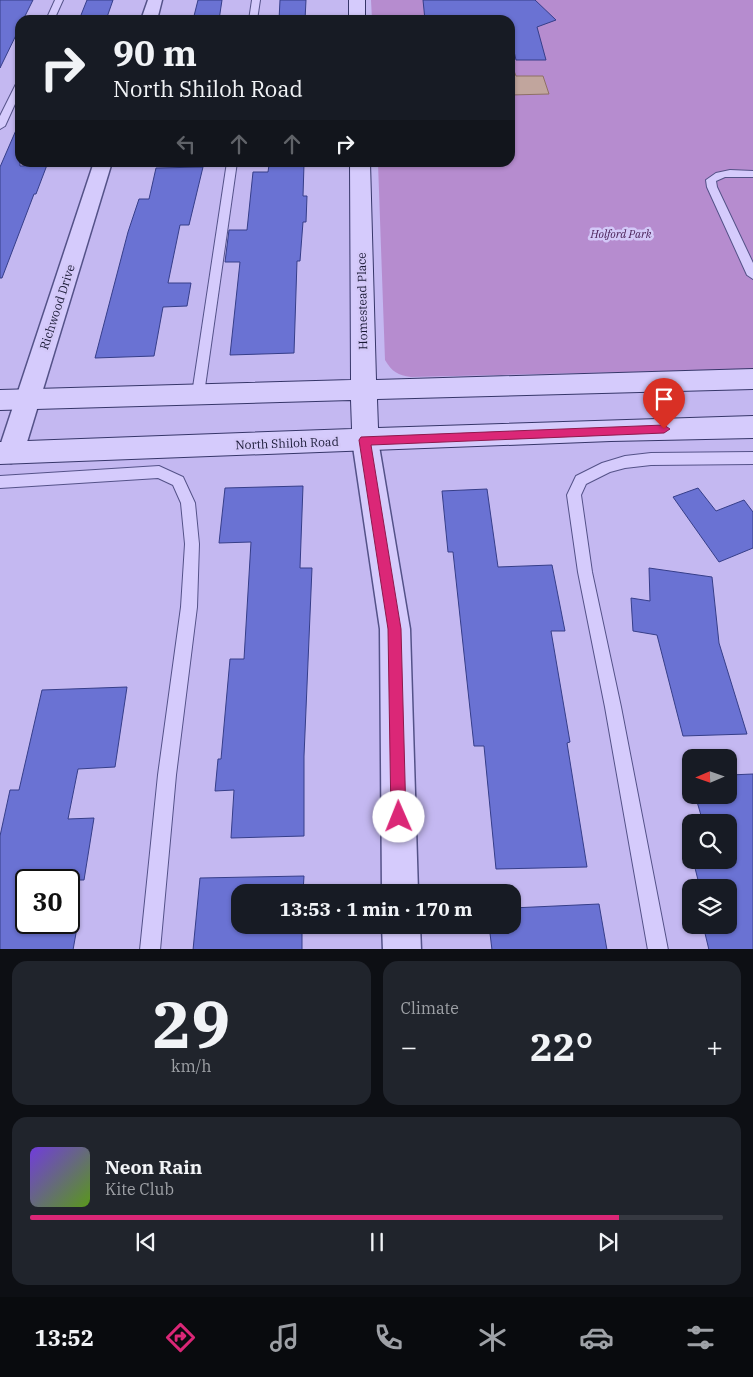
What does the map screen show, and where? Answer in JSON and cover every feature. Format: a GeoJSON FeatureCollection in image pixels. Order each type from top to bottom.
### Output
{"type":"FeatureCollection","features":[{"type":"Feature","properties":{"kind":"main road"},"geometry":{"type":"LineString","coordinates":[[357,0],[357,15]]}},
{"type":"Feature","properties":{"kind":"main road","name":"Homestead Place"},"geometry":{"type":"LineString","coordinates":[[360,167],[365,440]]}},
{"type":"Feature","properties":{"kind":"main road"},"geometry":{"type":"LineString","coordinates":[[0,400],[753,378]]}},
{"type":"Feature","properties":{"kind":"main road","name":"North Shiloh Road"},"geometry":{"type":"LineString","coordinates":[[6,452],[611,430],[753,427]]}},
{"type":"Feature","properties":{"kind":"street"},"geometry":{"type":"LineString","coordinates":[[150,15],[155,0]]}},
{"type":"Feature","properties":{"kind":"street","name":"Richwood Drive"},"geometry":{"type":"LineString","coordinates":[[6,452],[28,399],[101,167]]}},
{"type":"Feature","properties":{"kind":"street"},"geometry":{"type":"LineString","coordinates":[[365,440],[395,629],[400,884]]}},
{"type":"Feature","properties":{"kind":"street"},"geometry":{"type":"LineString","coordinates":[[401,934],[402,949]]}},
{"type":"Feature","properties":{"kind":"lane"},"geometry":{"type":"LineString","coordinates":[[52,15],[59,0]]}},
{"type":"Feature","properties":{"kind":"lane"},"geometry":{"type":"LineString","coordinates":[[254,15],[256,0]]}},
{"type":"Feature","properties":{"kind":"lane"},"geometry":{"type":"LineString","coordinates":[[0,126],[15,94]]}},
{"type":"Feature","properties":{"kind":"lane"},"geometry":{"type":"LineString","coordinates":[[198,394],[231,167]]}},
{"type":"Feature","properties":{"kind":"lane"},"geometry":{"type":"LineString","coordinates":[[753,174],[721,174],[714,176],[711,180],[712,187],[753,275]]}},
{"type":"Feature","properties":{"kind":"lane"},"geometry":{"type":"LineString","coordinates":[[658,949],[613,707],[585,572],[574,494],[581,480],[607,466],[625,462],[753,458]]}},
{"type":"Feature","properties":{"kind":"lane"},"geometry":{"type":"LineString","coordinates":[[0,482],[159,472],[178,481],[188,503],[192,544],[189,607],[167,775],[150,949]]}},
{"type":"Feature","properties":{"kind":"green space","name":"Holford Park"},"geometry":{"type":"Polygon","coordinates":[[[371,0],[753,0],[753,369],[411,377],[399,374],[393,370],[385,360],[378,167],[515,167],[515,15],[372,15],[371,0]]]}},
{"type":"Feature","properties":{"kind":"shaded area"},"geometry":{"type":"Polygon","coordinates":[[[515,73],[516,76],[543,76],[549,94],[515,95],[515,73]]]}},
{"type":"Feature","properties":{"kind":"building"},"geometry":{"type":"Polygon","coordinates":[[[0,0],[33,0],[26,15],[15,15],[15,37],[0,68],[0,0]]]}},
{"type":"Feature","properties":{"kind":"building"},"geometry":{"type":"Polygon","coordinates":[[[87,0],[113,0],[108,15],[81,15],[87,0]]]}},
{"type":"Feature","properties":{"kind":"building"},"geometry":{"type":"Polygon","coordinates":[[[198,0],[222,0],[220,15],[194,15],[198,0]]]}},
{"type":"Feature","properties":{"kind":"building"},"geometry":{"type":"Polygon","coordinates":[[[280,0],[306,0],[305,15],[279,15],[280,0]]]}},
{"type":"Feature","properties":{"kind":"building"},"geometry":{"type":"Polygon","coordinates":[[[423,0],[535,0],[556,20],[537,27],[546,60],[516,60],[515,15],[424,15],[423,0]]]}},
{"type":"Feature","properties":{"kind":"building"},"geometry":{"type":"Polygon","coordinates":[[[15,132],[15,167],[46,167],[2,278],[0,278],[0,167],[15,132]]]}},
{"type":"Feature","properties":{"kind":"building"},"geometry":{"type":"Polygon","coordinates":[[[203,167],[189,225],[180,225],[168,283],[191,283],[187,306],[163,307],[154,356],[95,358],[128,232],[139,199],[149,199],[156,168],[203,167]]]}},
{"type":"Feature","properties":{"kind":"building"},"geometry":{"type":"Polygon","coordinates":[[[269,167],[304,167],[303,196],[307,196],[306,222],[303,222],[300,261],[297,261],[294,353],[230,355],[240,262],[225,262],[229,230],[247,230],[253,172],[268,172],[269,167]]]}},
{"type":"Feature","properties":{"kind":"building"},"geometry":{"type":"Polygon","coordinates":[[[303,486],[300,568],[312,568],[304,756],[304,836],[231,838],[234,790],[215,791],[218,759],[221,759],[230,659],[244,659],[251,542],[219,543],[225,488],[303,486]]]}},
{"type":"Feature","properties":{"kind":"building"},"geometry":{"type":"Polygon","coordinates":[[[698,488],[716,511],[744,500],[753,512],[753,548],[719,562],[673,497],[698,488]]]}},
{"type":"Feature","properties":{"kind":"building"},"geometry":{"type":"Polygon","coordinates":[[[487,489],[498,567],[552,565],[565,631],[551,631],[570,742],[567,743],[587,867],[496,869],[484,746],[474,746],[453,552],[448,552],[442,491],[487,489]]]}},
{"type":"Feature","properties":{"kind":"building"},"geometry":{"type":"Polygon","coordinates":[[[649,568],[712,577],[719,643],[747,734],[683,736],[657,635],[633,631],[631,598],[650,601],[649,568]]]}},
{"type":"Feature","properties":{"kind":"building"},"geometry":{"type":"Polygon","coordinates":[[[127,687],[115,767],[78,769],[68,819],[94,818],[84,880],[80,880],[80,869],[15,869],[15,934],[76,934],[73,949],[0,949],[0,836],[10,790],[19,790],[42,690],[127,687]]]}},
{"type":"Feature","properties":{"kind":"building"},"geometry":{"type":"Polygon","coordinates":[[[753,774],[753,949],[709,949],[705,934],[737,934],[737,879],[698,879],[695,869],[737,869],[737,814],[701,814],[698,804],[738,804],[738,775],[753,774]]]}},
{"type":"Feature","properties":{"kind":"building"},"geometry":{"type":"Polygon","coordinates":[[[304,876],[304,884],[231,884],[231,934],[302,934],[302,949],[193,949],[200,878],[304,876]]]}},
{"type":"Feature","properties":{"kind":"building"},"geometry":{"type":"Polygon","coordinates":[[[599,904],[607,949],[492,949],[490,934],[521,934],[521,908],[599,904]]]}},
{"type":"Feature","properties":{"kind":"route"},"geometry":{"type":"LineString","coordinates":[[399,817],[395,629],[373,501],[365,440],[664,429]]}}]}
